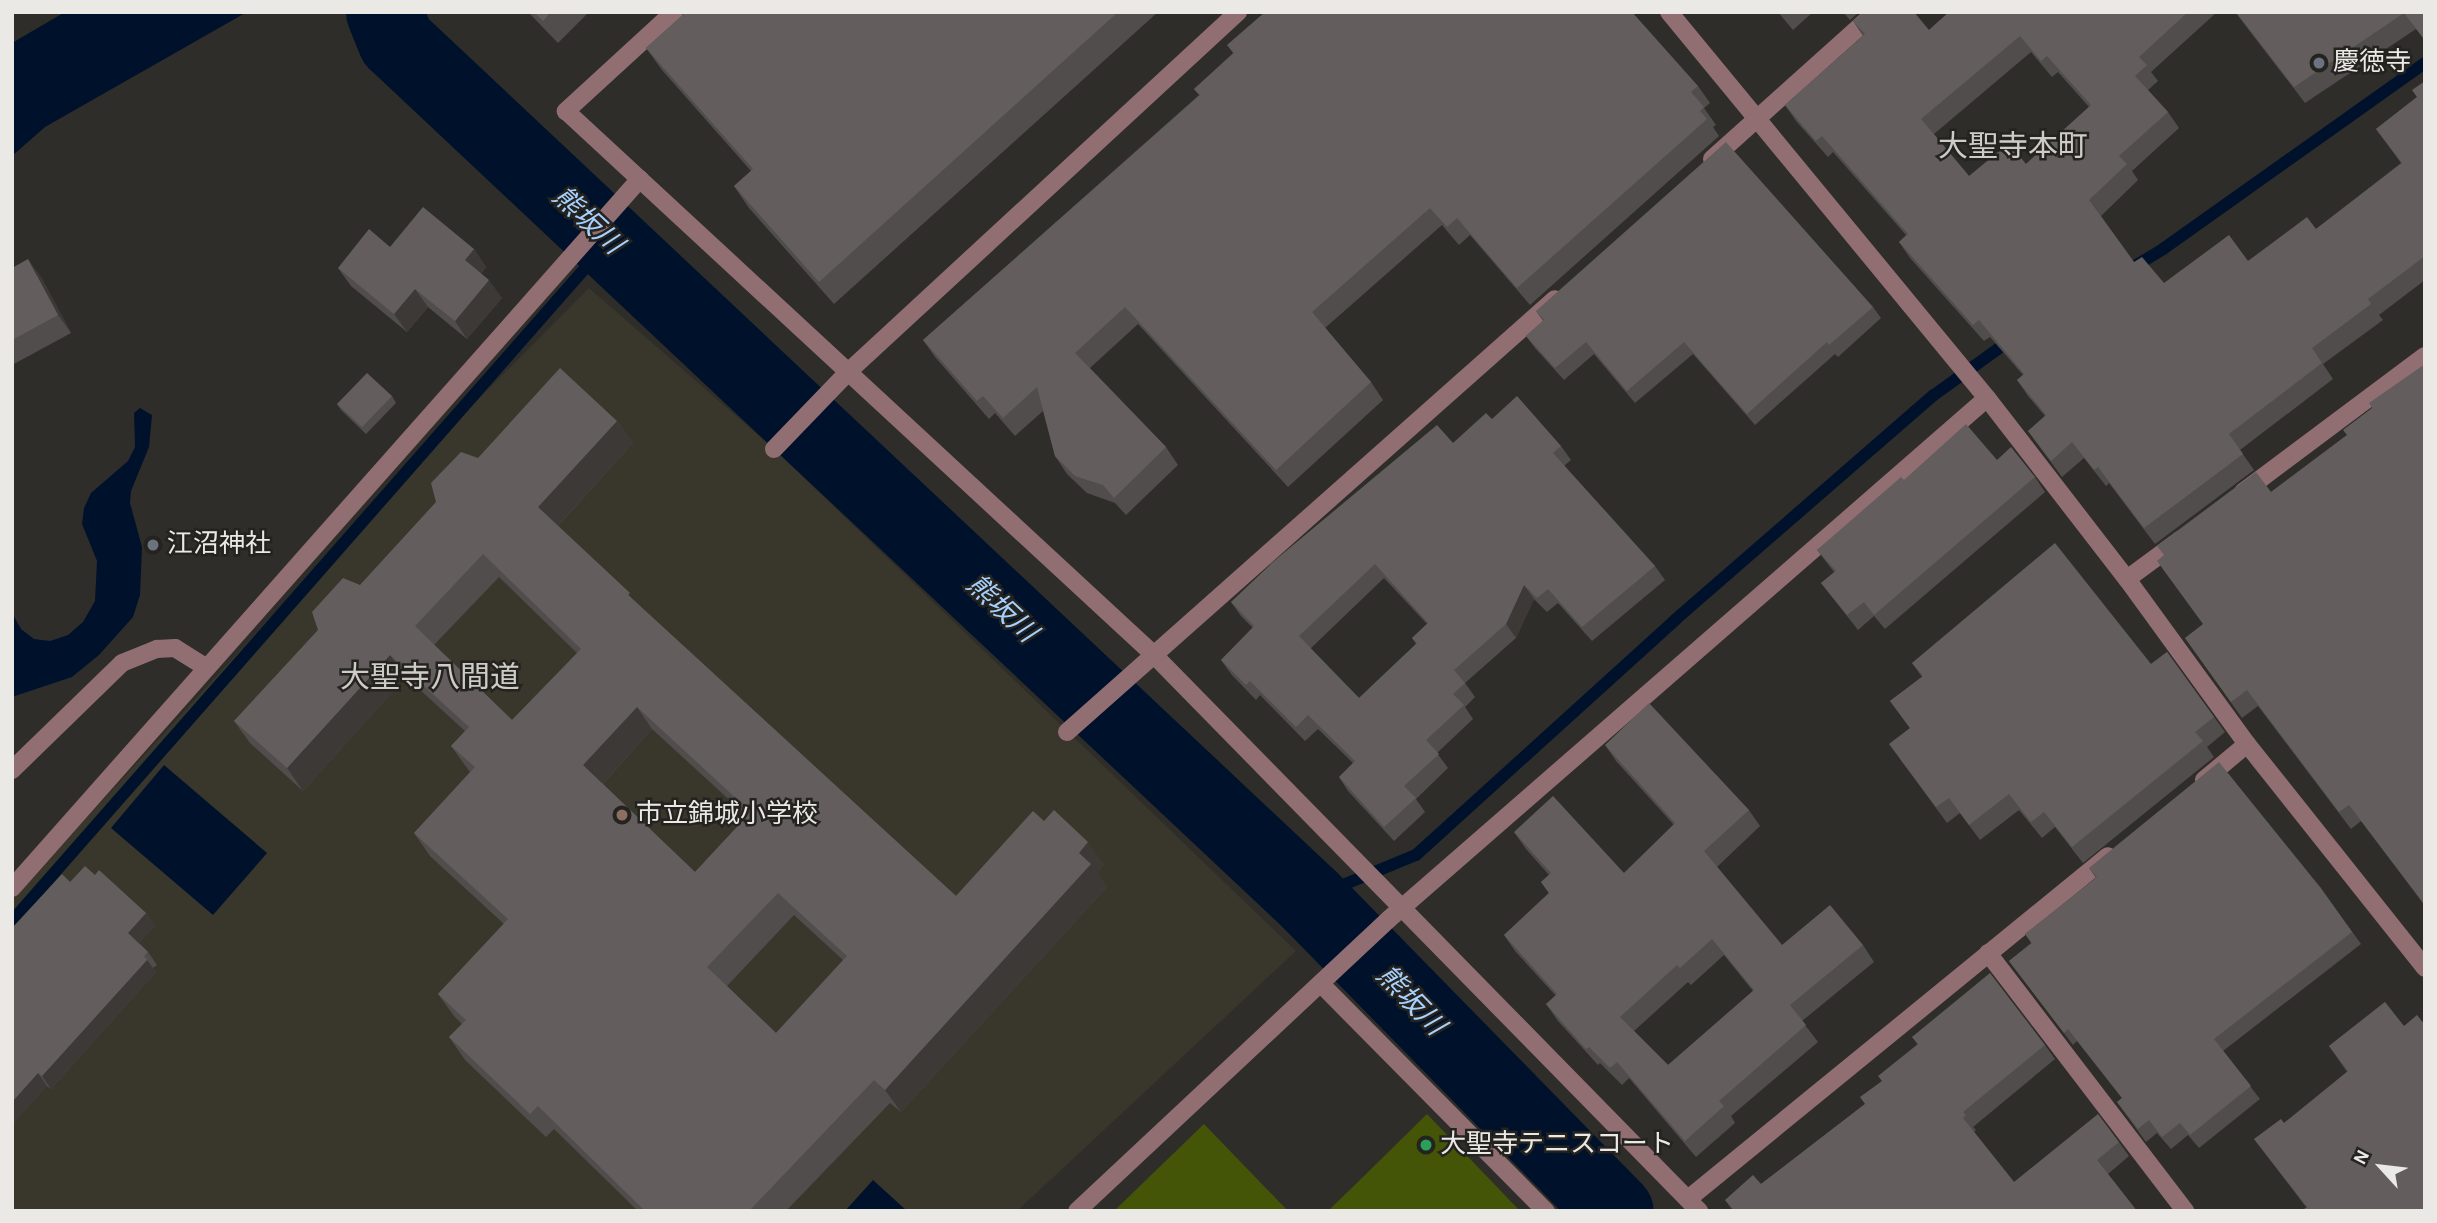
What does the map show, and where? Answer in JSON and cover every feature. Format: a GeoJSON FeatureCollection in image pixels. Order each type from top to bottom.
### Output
{"type":"FeatureCollection","features":[{"type":"Feature","properties":{"kind":"street"},"geometry":{"type":"LineString","coordinates":[[674,12],[566,111],[1154,655],[1396,914],[1693,1205],[1988,953],[2118,849]]}},
{"type":"Feature","properties":{"kind":"street"},"geometry":{"type":"LineString","coordinates":[[774,449],[848,372],[1238,12]]}},
{"type":"Feature","properties":{"kind":"street"},"geometry":{"type":"LineString","coordinates":[[1669,12],[1987,398],[2127,579],[2247,744],[2425,968]]}},
{"type":"Feature","properties":{"kind":"street"},"geometry":{"type":"LineString","coordinates":[[1698,172],[1876,12]]}},
{"type":"Feature","properties":{"kind":"street"},"geometry":{"type":"LineString","coordinates":[[12,888],[640,179]]}},
{"type":"Feature","properties":{"kind":"street"},"geometry":{"type":"LineString","coordinates":[[1067,732],[1568,287]]}},
{"type":"Feature","properties":{"kind":"street"},"geometry":{"type":"LineString","coordinates":[[2227,505],[2425,356]]}},
{"type":"Feature","properties":{"kind":"street"},"geometry":{"type":"LineString","coordinates":[[1077,1211],[1396,914],[1987,398]]}},
{"type":"Feature","properties":{"kind":"street"},"geometry":{"type":"LineString","coordinates":[[2127,579],[2193,529]]}},
{"type":"Feature","properties":{"kind":"street"},"geometry":{"type":"LineString","coordinates":[[12,770],[122,663],[157,649],[175,648],[206,667]]}},
{"type":"Feature","properties":{"kind":"street"},"geometry":{"type":"LineString","coordinates":[[2193,788],[2247,744]]}},
{"type":"Feature","properties":{"kind":"street"},"geometry":{"type":"LineString","coordinates":[[1988,953],[2185,1211]]}},
{"type":"Feature","properties":{"kind":"street"},"geometry":{"type":"LineString","coordinates":[[1321,984],[1546,1211]]}},
{"type":"Feature","properties":{"kind":"shaded area","name":"市立錦城小学校"},"geometry":{"type":"Polygon","coordinates":[[[589,288],[774,449],[1296,951],[1017,1211],[12,1211],[12,899],[376,502],[589,288]]]}},
{"type":"Feature","properties":{"kind":"green space","name":"大聖寺テニスコート"},"geometry":{"type":"Polygon","coordinates":[[[1427,1114],[1520,1211],[1328,1211],[1364,1176],[1427,1114]]]}},
{"type":"Feature","properties":{"kind":"green space"},"geometry":{"type":"Polygon","coordinates":[[[1204,1124],[1288,1211],[1114,1211],[1204,1124]]]}},
{"type":"Feature","properties":{"kind":"water"},"geometry":{"type":"Polygon","coordinates":[[[65,12],[247,12],[45,127],[12,156],[12,43],[65,12]]]}},
{"type":"Feature","properties":{"kind":"water"},"geometry":{"type":"Polygon","coordinates":[[[140,408],[152,415],[149,447],[131,491],[130,503],[142,547],[140,595],[133,617],[99,655],[72,677],[12,697],[12,613],[21,629],[34,639],[50,641],[68,635],[83,622],[95,601],[97,561],[82,524],[84,508],[91,493],[128,461],[135,447],[134,413],[140,408]]]}},
{"type":"Feature","properties":{"kind":"water"},"geometry":{"type":"Polygon","coordinates":[[[164,765],[267,853],[213,915],[111,828],[164,765]]]}},
{"type":"Feature","properties":{"kind":"water"},"geometry":{"type":"Polygon","coordinates":[[[873,1180],[907,1211],[845,1211],[873,1180]]]}},
{"type":"Feature","properties":{"kind":"building"},"geometry":{"type":"Polygon","coordinates":[[[534,12],[551,12],[543,21],[534,12]]]}},
{"type":"Feature","properties":{"kind":"building"},"geometry":{"type":"Polygon","coordinates":[[[686,12],[1118,12],[819,282],[734,186],[753,169],[646,48],[686,12]]]}},
{"type":"Feature","properties":{"kind":"building"},"geometry":{"type":"Polygon","coordinates":[[[1265,12],[1632,12],[1698,86],[1691,92],[1704,107],[1700,111],[1707,119],[1517,288],[1457,218],[1447,227],[1430,208],[1312,312],[1371,382],[1276,470],[1125,307],[1075,353],[1166,447],[1114,498],[1103,485],[1075,476],[1055,456],[1037,387],[1003,418],[983,396],[977,401],[923,340],[1200,95],[1194,89],[1234,53],[1227,45],[1265,12]]]}},
{"type":"Feature","properties":{"kind":"building"},"geometry":{"type":"Polygon","coordinates":[[[1863,12],[1914,12],[1929,30],[1949,12],[2188,12],[2139,57],[2147,65],[2135,76],[2168,112],[2119,156],[2127,164],[2089,200],[2134,262],[2142,257],[2164,283],[2229,235],[2248,261],[2307,217],[2316,229],[2402,163],[2376,129],[2417,97],[2412,90],[2425,81],[2425,256],[2368,299],[2371,304],[2312,348],[2322,363],[2229,434],[2243,454],[2144,528],[2098,467],[2094,470],[2072,442],[2051,461],[2028,431],[2046,415],[2017,380],[2024,374],[1979,320],[1973,325],[1899,242],[1908,234],[1822,136],[1816,141],[1785,105],[1865,34],[1853,21],[1863,12]],[[2020,36],[1921,119],[1969,176],[2009,143],[2026,164],[2091,105],[2047,56],[2041,61],[2020,36]]]}},
{"type":"Feature","properties":{"kind":"building","name":"慶徳寺"},"geometry":{"type":"Polygon","coordinates":[[[2236,12],[2425,12],[2425,40],[2404,13],[2294,87],[2236,12]]]}},
{"type":"Feature","properties":{"kind":"building"},"geometry":{"type":"Polygon","coordinates":[[[1726,142],[1873,307],[1829,345],[1827,342],[1747,414],[1684,342],[1627,391],[1586,342],[1555,368],[1526,336],[1544,320],[1536,311],[1726,142]]]}},
{"type":"Feature","properties":{"kind":"building"},"geometry":{"type":"Polygon","coordinates":[[[423,207],[474,249],[465,260],[489,280],[455,321],[415,289],[394,314],[338,268],[369,229],[390,247],[423,207]]]}},
{"type":"Feature","properties":{"kind":"building"},"geometry":{"type":"Polygon","coordinates":[[[28,259],[58,315],[12,340],[12,268],[28,259]]]}},
{"type":"Feature","properties":{"kind":"building"},"geometry":{"type":"Polygon","coordinates":[[[2425,364],[2425,905],[2349,805],[2339,812],[2247,690],[2231,702],[2185,638],[2203,624],[2157,561],[2164,555],[2157,546],[2256,472],[2271,492],[2347,435],[2343,430],[2372,408],[2369,403],[2425,364]]]}},
{"type":"Feature","properties":{"kind":"building"},"geometry":{"type":"Polygon","coordinates":[[[560,368],[617,421],[538,507],[630,593],[628,595],[956,896],[1033,811],[1044,821],[1054,810],[1088,842],[1079,853],[1091,864],[885,1090],[874,1080],[749,1211],[645,1211],[538,1106],[530,1114],[449,1037],[466,1020],[438,994],[508,919],[414,833],[475,767],[451,746],[469,727],[390,655],[287,768],[234,721],[318,630],[312,612],[343,578],[360,585],[436,502],[431,483],[461,452],[478,458],[560,368]],[[483,554],[415,626],[512,720],[581,649],[483,554]],[[637,707],[583,765],[695,872],[751,812],[637,707]],[[778,893],[707,967],[776,1033],[847,956],[778,893]]]}},
{"type":"Feature","properties":{"kind":"building"},"geometry":{"type":"Polygon","coordinates":[[[367,373],[392,396],[362,427],[337,404],[367,373]]]}},
{"type":"Feature","properties":{"kind":"building"},"geometry":{"type":"Polygon","coordinates":[[[1517,396],[1561,446],[1553,453],[1655,566],[1582,627],[1548,589],[1537,598],[1524,585],[1506,624],[1454,670],[1465,683],[1453,694],[1464,705],[1426,740],[1439,754],[1404,786],[1416,798],[1384,827],[1339,777],[1355,761],[1308,715],[1296,727],[1250,681],[1246,685],[1221,660],[1254,626],[1231,602],[1274,561],[1437,425],[1453,443],[1486,413],[1492,419],[1517,396]],[[1375,564],[1299,636],[1359,698],[1417,643],[1412,638],[1428,623],[1375,564]]]}},
{"type":"Feature","properties":{"kind":"building"},"geometry":{"type":"Polygon","coordinates":[[[1966,424],[1997,460],[2011,447],[2035,477],[1874,615],[1864,602],[1847,615],[1821,583],[1836,571],[1817,550],[1901,477],[1904,480],[1966,424]]]}},
{"type":"Feature","properties":{"kind":"building"},"geometry":{"type":"Polygon","coordinates":[[[2055,543],[2151,664],[2167,652],[2214,717],[2195,732],[2203,741],[2072,847],[2044,812],[2031,822],[2009,794],[1969,825],[1949,798],[1936,807],[1889,744],[1910,728],[1890,701],[1923,676],[1912,663],[2055,543]]]}},
{"type":"Feature","properties":{"kind":"building"},"geometry":{"type":"Polygon","coordinates":[[[1649,703],[1749,810],[1704,851],[1782,945],[1830,905],[1863,945],[1790,1005],[1806,1025],[1719,1101],[1724,1106],[1685,1141],[1617,1062],[1610,1068],[1589,1047],[1586,1049],[1546,1004],[1557,994],[1504,935],[1549,893],[1541,882],[1551,873],[1514,832],[1553,796],[1624,873],[1675,823],[1605,745],[1649,703]],[[1712,939],[1680,968],[1677,965],[1620,1017],[1668,1065],[1754,990],[1712,939]]]}},
{"type":"Feature","properties":{"kind":"building"},"geometry":{"type":"Polygon","coordinates":[[[2219,762],[2320,887],[2352,932],[2214,1039],[2251,1086],[2190,1135],[2180,1123],[2162,1137],[2149,1120],[2138,1129],[2117,1102],[2122,1098],[2068,1029],[2064,1033],[2009,961],[2032,943],[2025,934],[2097,877],[2089,868],[2219,762]]]}},
{"type":"Feature","properties":{"kind":"building"},"geometry":{"type":"Polygon","coordinates":[[[85,866],[95,875],[99,870],[146,913],[128,933],[148,952],[144,956],[147,960],[42,1076],[38,1073],[12,1102],[12,928],[62,874],[70,882],[85,866]]]}},
{"type":"Feature","properties":{"kind":"building"},"geometry":{"type":"Polygon","coordinates":[[[1990,973],[2045,1045],[1963,1112],[1966,1115],[1963,1118],[2014,1182],[2098,1114],[2119,1142],[2097,1160],[2137,1211],[1735,1211],[1725,1200],[1753,1175],[1761,1184],[1865,1104],[1860,1097],[1882,1081],[1878,1076],[1918,1044],[1912,1037],[1990,973]]]}},
{"type":"Feature","properties":{"kind":"building"},"geometry":{"type":"Polygon","coordinates":[[[2385,1002],[2404,1026],[2417,1015],[2425,1025],[2425,1211],[2301,1211],[2307,1207],[2254,1139],[2281,1119],[2284,1123],[2348,1071],[2329,1046],[2385,1002]]]}},
{"type":"Feature","properties":{"kind":"waterway","name":"熊坂川"},"geometry":{"type":"LineString","coordinates":[[384,12],[396,41],[1309,899],[1615,1211]]}},
{"type":"Feature","properties":{"kind":"waterway"},"geometry":{"type":"LineString","coordinates":[[2130,269],[2163,249],[2425,63]]}},
{"type":"Feature","properties":{"kind":"waterway"},"geometry":{"type":"LineString","coordinates":[[12,921],[608,242]]}},
{"type":"Feature","properties":{"kind":"waterway"},"geometry":{"type":"LineString","coordinates":[[1309,899],[1416,855],[1676,619],[1934,395],[2012,339]]}},
{"type":"Feature","properties":{"kind":"place","name":"慶徳寺"},"geometry":{"type":"Point","coordinates":[2319,63]}},
{"type":"Feature","properties":{"kind":"place","name":"江沼神社"},"geometry":{"type":"Point","coordinates":[153,545]}},
{"type":"Feature","properties":{"kind":"place","name":"市立錦城小学校"},"geometry":{"type":"Point","coordinates":[622,815]}},
{"type":"Feature","properties":{"kind":"place","name":"大聖寺テニスコート"},"geometry":{"type":"Point","coordinates":[1426,1145]}},
{"type":"Feature","properties":{"kind":"district","name":"大聖寺本町"},"geometry":{"type":"Point","coordinates":[2013,147]}},
{"type":"Feature","properties":{"kind":"district","name":"大聖寺八間道"},"geometry":{"type":"Point","coordinates":[430,678]}}]}
